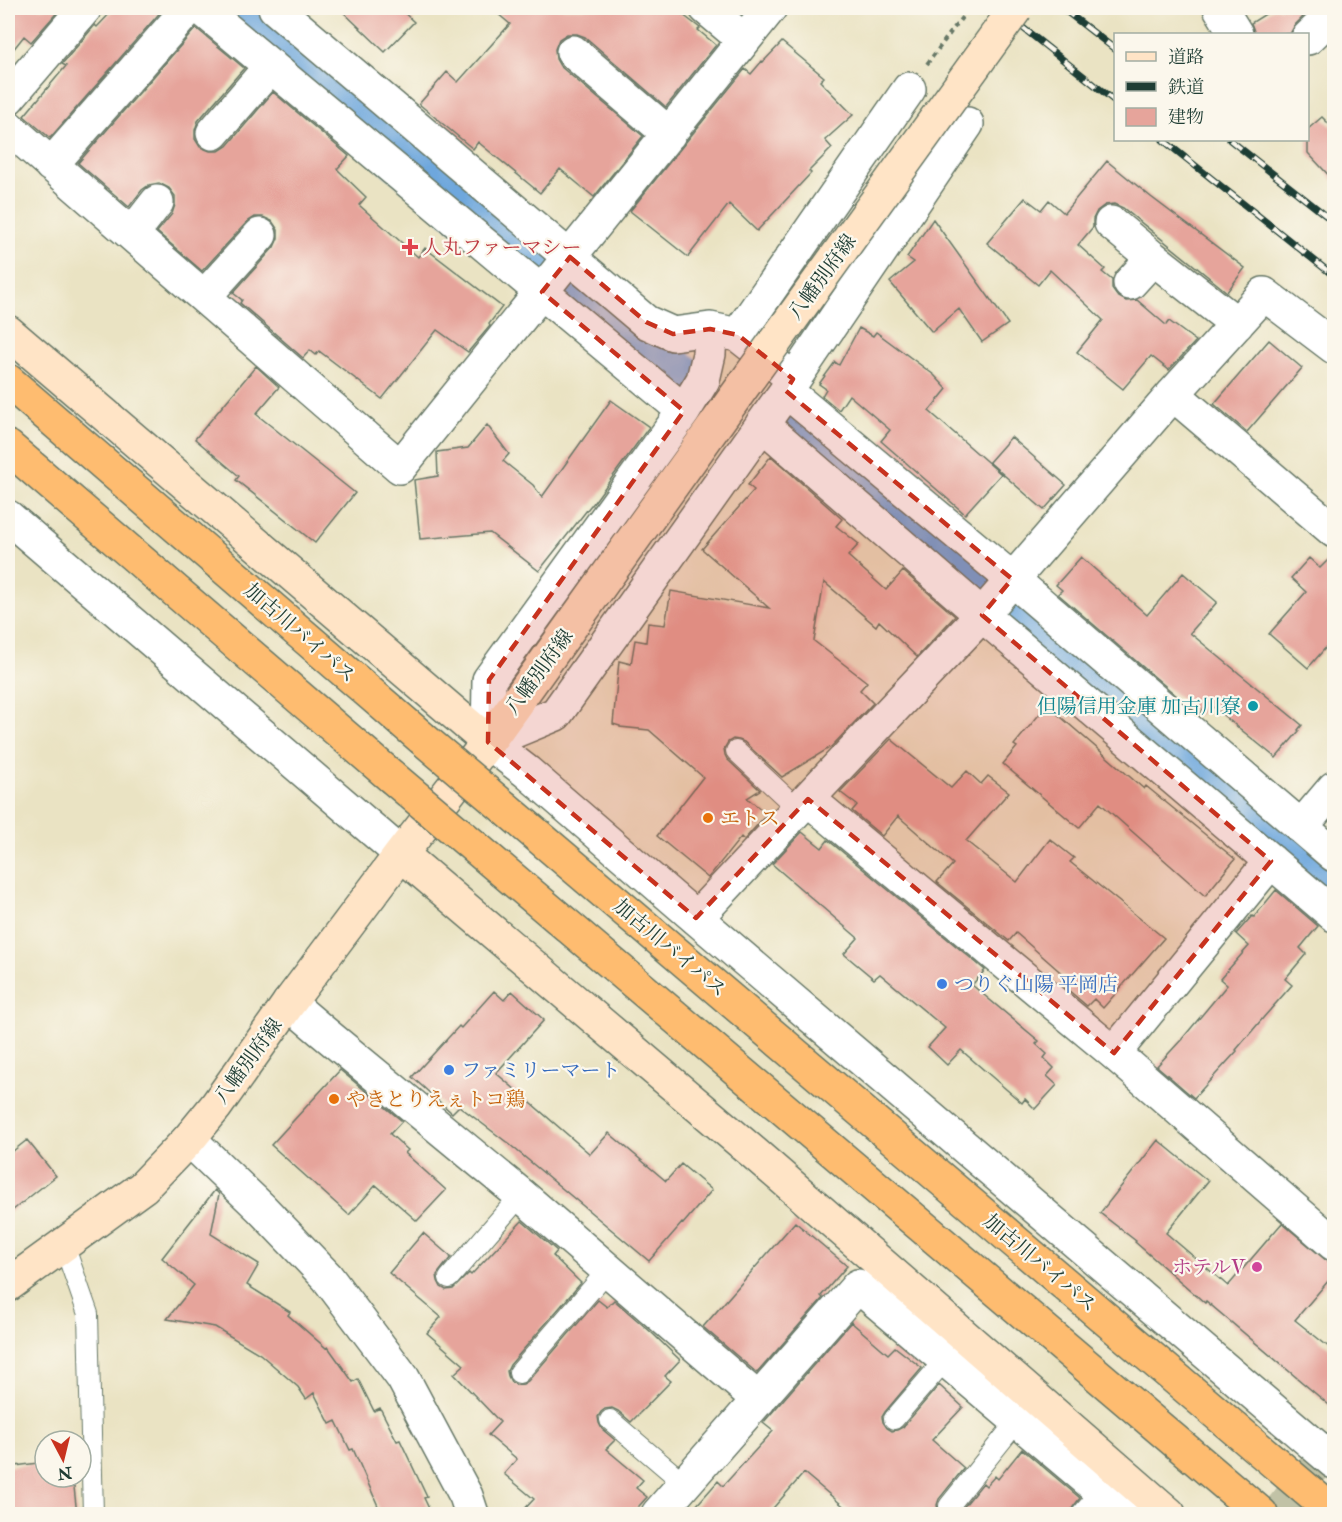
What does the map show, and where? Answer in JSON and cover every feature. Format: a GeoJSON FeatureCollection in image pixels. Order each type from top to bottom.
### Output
{"type":"FeatureCollection","features":[{"type":"Feature","properties":{"kind":"highway","name":"加古川バイパス"},"geometry":{"type":"LineString","coordinates":[[8,381],[422,738],[1335,1513]]}},
{"type":"Feature","properties":{"kind":"highway"},"geometry":{"type":"LineString","coordinates":[[8,447],[392,777],[1261,1515]]}},
{"type":"Feature","properties":{"kind":"main road","name":"八幡別府線"},"geometry":{"type":"LineString","coordinates":[[8,1285],[143,1187],[189,1139],[216,1106],[401,854],[488,742],[1016,8]]}},
{"type":"Feature","properties":{"kind":"main road"},"geometry":{"type":"LineString","coordinates":[[8,332],[488,742]]}},
{"type":"Feature","properties":{"kind":"main road"},"geometry":{"type":"LineString","coordinates":[[401,854],[755,1154],[1169,1515]]}},
{"type":"Feature","properties":{"kind":"street"},"geometry":{"type":"LineString","coordinates":[[8,98],[85,8]]}},
{"type":"Feature","properties":{"kind":"street"},"geometry":{"type":"LineString","coordinates":[[51,165],[189,8]]}},
{"type":"Feature","properties":{"kind":"street"},"geometry":{"type":"LineString","coordinates":[[201,8],[272,66],[555,276],[673,334],[724,332],[790,385],[996,598],[1271,861],[1335,915]]}},
{"type":"Feature","properties":{"kind":"street"},"geometry":{"type":"LineString","coordinates":[[275,8],[555,276],[684,411]]}},
{"type":"Feature","properties":{"kind":"street"},"geometry":{"type":"LineString","coordinates":[[706,8],[744,40]]}},
{"type":"Feature","properties":{"kind":"street"},"geometry":{"type":"LineString","coordinates":[[8,127],[400,467],[770,8]]}},
{"type":"Feature","properties":{"kind":"street"},"geometry":{"type":"LineString","coordinates":[[1220,8],[1235,33]]}},
{"type":"Feature","properties":{"kind":"street"},"geometry":{"type":"LineString","coordinates":[[1309,37],[1335,13]]}},
{"type":"Feature","properties":{"kind":"street"},"geometry":{"type":"LineString","coordinates":[[573,52],[669,134]]}},
{"type":"Feature","properties":{"kind":"street"},"geometry":{"type":"LineString","coordinates":[[213,133],[272,66]]}},
{"type":"Feature","properties":{"kind":"street"},"geometry":{"type":"LineString","coordinates":[[488,742],[489,680],[684,411],[703,380],[709,354],[724,332],[909,89]]}},
{"type":"Feature","properties":{"kind":"street"},"geometry":{"type":"LineString","coordinates":[[488,742],[556,714],[790,385],[967,124]]}},
{"type":"Feature","properties":{"kind":"street"},"geometry":{"type":"LineString","coordinates":[[132,234],[157,202]]}},
{"type":"Feature","properties":{"kind":"street"},"geometry":{"type":"LineString","coordinates":[[1111,223],[1237,324]]}},
{"type":"Feature","properties":{"kind":"street"},"geometry":{"type":"LineString","coordinates":[[204,297],[260,235]]}},
{"type":"Feature","properties":{"kind":"street"},"geometry":{"type":"LineString","coordinates":[[1130,283],[1153,258]]}},
{"type":"Feature","properties":{"kind":"street"},"geometry":{"type":"LineString","coordinates":[[696,918],[996,598],[1173,394],[1264,294],[1335,347]]}},
{"type":"Feature","properties":{"kind":"street"},"geometry":{"type":"LineString","coordinates":[[1173,394],[1335,531]]}},
{"type":"Feature","properties":{"kind":"street"},"geometry":{"type":"LineString","coordinates":[[762,424],[1301,827],[1335,855]]}},
{"type":"Feature","properties":{"kind":"street"},"geometry":{"type":"LineString","coordinates":[[8,517],[401,854]]}},
{"type":"Feature","properties":{"kind":"street"},"geometry":{"type":"LineString","coordinates":[[488,742],[527,772],[696,918],[1331,1453]]}},
{"type":"Feature","properties":{"kind":"street"},"geometry":{"type":"LineString","coordinates":[[1301,827],[1335,788]]}},
{"type":"Feature","properties":{"kind":"street"},"geometry":{"type":"LineString","coordinates":[[803,804],[1114,1053],[1335,1244]]}},
{"type":"Feature","properties":{"kind":"street"},"geometry":{"type":"LineString","coordinates":[[1114,1053],[1271,861]]}},
{"type":"Feature","properties":{"kind":"street"},"geometry":{"type":"LineString","coordinates":[[290,1003],[521,1195],[759,1400]]}},
{"type":"Feature","properties":{"kind":"street"},"geometry":{"type":"LineString","coordinates":[[189,1139],[261,1208],[327,1277],[403,1378],[466,1496],[472,1515]]}},
{"type":"Feature","properties":{"kind":"street"},"geometry":{"type":"LineString","coordinates":[[662,1513],[858,1286],[1018,1420],[1092,1503],[1128,1515]]}},
{"type":"Feature","properties":{"kind":"lane"},"geometry":{"type":"LineString","coordinates":[[736,751],[803,804]]}},
{"type":"Feature","properties":{"kind":"lane"},"geometry":{"type":"LineString","coordinates":[[448,1278],[521,1195]]}},
{"type":"Feature","properties":{"kind":"lane"},"geometry":{"type":"LineString","coordinates":[[64,1245],[88,1314],[93,1515]]}},
{"type":"Feature","properties":{"kind":"lane"},"geometry":{"type":"LineString","coordinates":[[519,1373],[608,1270]]}},
{"type":"Feature","properties":{"kind":"lane"},"geometry":{"type":"LineString","coordinates":[[894,1419],[945,1360]]}},
{"type":"Feature","properties":{"kind":"lane"},"geometry":{"type":"LineString","coordinates":[[610,1420],[685,1484]]}},
{"type":"Feature","properties":{"kind":"lane"},"geometry":{"type":"LineString","coordinates":[[950,1506],[1018,1420]]}},
{"type":"Feature","properties":{"kind":"path"},"geometry":{"type":"LineString","coordinates":[[909,89],[969,8]]}},
{"type":"Feature","properties":{"kind":"highlighted area"},"geometry":{"type":"Polygon","coordinates":[[[570,257],[646,322],[673,334],[710,329],[738,335],[793,379],[786,391],[1012,579],[982,615],[1271,861],[1114,1053],[808,799],[696,918],[488,742],[489,680],[684,411],[542,292],[570,257]]]}},
{"type":"Feature","properties":{"kind":"building"},"geometry":{"type":"Polygon","coordinates":[[[8,8],[61,8],[31,42],[24,36],[8,56],[8,8]]]}},
{"type":"Feature","properties":{"kind":"building"},"geometry":{"type":"Polygon","coordinates":[[[115,8],[164,8],[50,138],[24,116],[66,66],[62,64],[95,25],[97,27],[115,8]]]}},
{"type":"Feature","properties":{"kind":"building"},"geometry":{"type":"Polygon","coordinates":[[[339,8],[399,8],[414,22],[385,52],[339,8]]]}},
{"type":"Feature","properties":{"kind":"building"},"geometry":{"type":"Polygon","coordinates":[[[491,8],[674,8],[700,28],[698,30],[716,45],[666,107],[585,37],[567,34],[559,39],[555,49],[556,59],[560,66],[643,136],[594,197],[560,169],[540,193],[478,142],[473,149],[419,104],[447,72],[458,82],[510,24],[491,8]]]}},
{"type":"Feature","properties":{"kind":"building"},"geometry":{"type":"Polygon","coordinates":[[[1275,8],[1297,8],[1303,17],[1291,33],[1255,33],[1251,23],[1275,8]]]}},
{"type":"Feature","properties":{"kind":"building"},"geometry":{"type":"Polygon","coordinates":[[[196,28],[244,68],[198,121],[195,139],[200,147],[210,151],[219,151],[227,146],[273,92],[349,156],[337,169],[366,197],[359,205],[418,257],[425,248],[502,307],[489,324],[490,326],[468,352],[437,330],[382,399],[319,351],[316,355],[310,350],[303,358],[240,303],[242,300],[233,293],[274,247],[278,238],[278,230],[272,221],[263,217],[255,217],[247,222],[202,271],[157,232],[172,214],[175,205],[175,196],[169,188],[159,183],[149,185],[142,190],[129,207],[78,163],[196,28]]]}},
{"type":"Feature","properties":{"kind":"building"},"geometry":{"type":"Polygon","coordinates":[[[782,42],[824,77],[820,81],[853,115],[825,140],[832,148],[757,231],[729,204],[688,257],[630,211],[745,69],[751,74],[782,42]]]}},
{"type":"Feature","properties":{"kind":"building"},"geometry":{"type":"Polygon","coordinates":[[[1322,117],[1335,130],[1335,182],[1308,153],[1309,128],[1322,117]]]}},
{"type":"Feature","properties":{"kind":"building"},"geometry":{"type":"Polygon","coordinates":[[[1107,161],[1245,268],[1227,292],[1123,208],[1114,204],[1105,205],[1097,211],[1093,219],[1093,227],[1078,245],[1105,269],[1102,272],[1112,280],[1112,289],[1117,296],[1126,301],[1137,300],[1166,325],[1169,321],[1196,341],[1169,370],[1151,356],[1123,389],[1077,352],[1103,320],[1050,270],[1038,285],[987,243],[1025,198],[1041,210],[1049,200],[1064,213],[1107,161]]]}},
{"type":"Feature","properties":{"kind":"building"},"geometry":{"type":"Polygon","coordinates":[[[933,219],[1008,324],[982,342],[959,309],[932,332],[890,282],[914,262],[907,257],[933,219]]]}},
{"type":"Feature","properties":{"kind":"building"},"geometry":{"type":"Polygon","coordinates":[[[859,328],[873,336],[876,332],[934,375],[947,389],[929,411],[1001,474],[965,514],[881,441],[890,430],[849,395],[839,410],[822,396],[826,389],[819,384],[835,362],[839,365],[859,328]]]}},
{"type":"Feature","properties":{"kind":"building"},"geometry":{"type":"Polygon","coordinates":[[[1269,340],[1302,368],[1247,432],[1214,404],[1269,340]]]}},
{"type":"Feature","properties":{"kind":"building"},"geometry":{"type":"Polygon","coordinates":[[[256,366],[279,387],[256,414],[355,493],[315,543],[236,480],[239,476],[195,439],[256,366]]]}},
{"type":"Feature","properties":{"kind":"building"},"geometry":{"type":"Polygon","coordinates":[[[611,400],[649,427],[592,505],[539,571],[490,533],[420,539],[414,480],[438,476],[437,452],[468,448],[487,425],[509,454],[503,461],[533,485],[542,497],[611,400]]]}},
{"type":"Feature","properties":{"kind":"building"},"geometry":{"type":"Polygon","coordinates":[[[1011,437],[1066,485],[1044,510],[989,462],[1011,437]]]}},
{"type":"Feature","properties":{"kind":"building"},"geometry":{"type":"Polygon","coordinates":[[[771,456],[842,519],[836,526],[859,544],[848,556],[886,590],[903,571],[955,616],[917,657],[879,621],[876,626],[824,582],[814,641],[867,682],[860,690],[873,703],[831,747],[782,777],[744,742],[733,739],[728,742],[724,749],[727,759],[760,790],[747,798],[767,814],[744,840],[741,837],[708,878],[657,836],[703,777],[649,730],[620,727],[613,724],[619,661],[631,664],[635,640],[646,642],[648,623],[665,625],[671,591],[769,608],[702,549],[754,490],[748,485],[771,456]]]}},
{"type":"Feature","properties":{"kind":"building"},"geometry":{"type":"Polygon","coordinates":[[[1335,553],[1335,637],[1308,668],[1269,634],[1306,592],[1291,578],[1309,558],[1320,568],[1335,553]]]}},
{"type":"Feature","properties":{"kind":"building"},"geometry":{"type":"Polygon","coordinates":[[[1081,557],[1147,615],[1183,573],[1217,602],[1190,633],[1302,725],[1276,758],[1208,703],[1199,715],[1058,594],[1062,590],[1056,585],[1081,557]]]}},
{"type":"Feature","properties":{"kind":"building"},"geometry":{"type":"Polygon","coordinates":[[[1047,705],[1144,789],[1146,786],[1235,859],[1205,896],[1100,803],[1079,828],[1003,764],[1017,747],[1014,745],[1047,705]]]}},
{"type":"Feature","properties":{"kind":"building"},"geometry":{"type":"Polygon","coordinates":[[[891,739],[951,788],[967,771],[981,784],[988,776],[1009,792],[966,841],[1017,882],[1050,839],[1074,858],[1070,862],[1164,938],[1103,1008],[1094,999],[1087,1006],[1060,983],[1066,977],[1016,933],[1009,941],[937,882],[953,864],[898,816],[882,836],[852,811],[857,805],[840,792],[891,739]]]}},
{"type":"Feature","properties":{"kind":"building"},"geometry":{"type":"Polygon","coordinates":[[[802,832],[822,848],[828,840],[985,970],[972,985],[1039,1041],[1036,1044],[1047,1054],[1044,1058],[1054,1068],[1047,1076],[1057,1085],[1035,1109],[1025,1099],[1022,1103],[961,1050],[947,1065],[928,1047],[945,1028],[880,974],[874,979],[844,954],[858,938],[772,864],[802,832]]]}},
{"type":"Feature","properties":{"kind":"building"},"geometry":{"type":"Polygon","coordinates":[[[1276,890],[1318,926],[1300,948],[1306,954],[1285,979],[1292,985],[1194,1098],[1157,1066],[1227,985],[1220,979],[1249,946],[1236,934],[1252,916],[1254,917],[1276,890]]]}},
{"type":"Feature","properties":{"kind":"building"},"geometry":{"type":"Polygon","coordinates":[[[494,991],[504,1000],[512,991],[544,1020],[496,1073],[590,1154],[609,1133],[666,1181],[681,1164],[712,1190],[649,1261],[509,1144],[459,1106],[452,1113],[412,1077],[494,991]]]}},
{"type":"Feature","properties":{"kind":"building"},"geometry":{"type":"Polygon","coordinates":[[[340,1070],[402,1121],[390,1134],[408,1150],[405,1153],[446,1190],[417,1221],[376,1185],[349,1215],[271,1145],[340,1070]]]}},
{"type":"Feature","properties":{"kind":"building"},"geometry":{"type":"Polygon","coordinates":[[[27,1140],[56,1176],[8,1214],[8,1155],[27,1140]]]}},
{"type":"Feature","properties":{"kind":"building"},"geometry":{"type":"Polygon","coordinates":[[[1158,1140],[1208,1181],[1166,1233],[1228,1286],[1282,1223],[1335,1268],[1335,1273],[1295,1320],[1335,1352],[1335,1410],[1100,1213],[1158,1140]]]}},
{"type":"Feature","properties":{"kind":"building"},"geometry":{"type":"Polygon","coordinates":[[[215,1190],[219,1194],[211,1234],[259,1264],[247,1285],[290,1312],[288,1315],[326,1348],[328,1347],[353,1382],[358,1379],[374,1411],[380,1408],[397,1441],[400,1440],[427,1497],[424,1498],[432,1515],[382,1515],[353,1449],[350,1450],[336,1421],[330,1424],[314,1393],[306,1399],[298,1387],[260,1354],[215,1327],[167,1319],[194,1285],[162,1258],[215,1190]]]}},
{"type":"Feature","properties":{"kind":"building"},"geometry":{"type":"Polygon","coordinates":[[[522,1221],[557,1251],[553,1256],[581,1283],[510,1365],[507,1371],[511,1382],[517,1385],[528,1381],[598,1300],[607,1307],[614,1300],[680,1360],[665,1376],[671,1381],[631,1422],[612,1408],[605,1409],[598,1417],[602,1429],[615,1440],[606,1449],[643,1480],[636,1488],[647,1497],[631,1515],[519,1515],[534,1499],[504,1474],[517,1459],[488,1435],[500,1422],[454,1374],[464,1365],[427,1333],[441,1317],[389,1273],[423,1233],[451,1257],[437,1275],[441,1287],[446,1290],[453,1289],[469,1273],[471,1275],[522,1221]]]}},
{"type":"Feature","properties":{"kind":"building"},"geometry":{"type":"Polygon","coordinates":[[[795,1222],[847,1266],[821,1296],[823,1298],[757,1373],[703,1327],[795,1222]]]}},
{"type":"Feature","properties":{"kind":"building"},"geometry":{"type":"Polygon","coordinates":[[[851,1322],[888,1354],[895,1347],[922,1368],[882,1417],[887,1428],[892,1431],[903,1427],[939,1385],[963,1407],[932,1440],[964,1468],[939,1499],[937,1505],[941,1515],[854,1515],[804,1473],[767,1515],[688,1515],[718,1481],[723,1486],[773,1431],[763,1423],[851,1322]]]}},
{"type":"Feature","properties":{"kind":"building"},"geometry":{"type":"Polygon","coordinates":[[[1022,1449],[1080,1498],[1070,1515],[957,1515],[983,1483],[986,1486],[995,1476],[998,1479],[1022,1449]]]}},
{"type":"Feature","properties":{"kind":"building"},"geometry":{"type":"Polygon","coordinates":[[[33,1464],[33,1489],[74,1489],[77,1515],[8,1515],[8,1467],[33,1464]]]}},
{"type":"Feature","properties":{"kind":"waterway"},"geometry":{"type":"LineString","coordinates":[[232,8],[687,390]]}},
{"type":"Feature","properties":{"kind":"waterway"},"geometry":{"type":"LineString","coordinates":[[786,417],[985,590],[1334,886]]}},
{"type":"Feature","properties":{"kind":"tunnel"},"geometry":{"type":"LineString","coordinates":[[1277,1514],[1325,1454]]}},
{"type":"Feature","properties":{"kind":"railway"},"geometry":{"type":"LineString","coordinates":[[998,8],[1114,100]]}},
{"type":"Feature","properties":{"kind":"railway"},"geometry":{"type":"LineString","coordinates":[[1062,8],[1114,48]]}},
{"type":"Feature","properties":{"kind":"railway"},"geometry":{"type":"LineString","coordinates":[[1164,141],[1334,276]]}},
{"type":"Feature","properties":{"kind":"railway"},"geometry":{"type":"LineString","coordinates":[[1231,141],[1334,222]]}},
{"type":"Feature","properties":{"kind":"place","name":"人丸ファーマシー"},"geometry":{"type":"Point","coordinates":[410,247]}},
{"type":"Feature","properties":{"kind":"place","name":"但陽信用金庫 加古川寮"},"geometry":{"type":"Point","coordinates":[1253,706]}},
{"type":"Feature","properties":{"kind":"place","name":"エトス"},"geometry":{"type":"Point","coordinates":[708,818]}},
{"type":"Feature","properties":{"kind":"place","name":"つりぐ山陽 平岡店"},"geometry":{"type":"Point","coordinates":[942,984]}},
{"type":"Feature","properties":{"kind":"place","name":"ファミリーマート"},"geometry":{"type":"Point","coordinates":[449,1070]}},
{"type":"Feature","properties":{"kind":"place","name":"やきとりえぇトコ鶏"},"geometry":{"type":"Point","coordinates":[334,1099]}},
{"type":"Feature","properties":{"kind":"place","name":"ホテルV"},"geometry":{"type":"Point","coordinates":[1257,1267]}}]}
